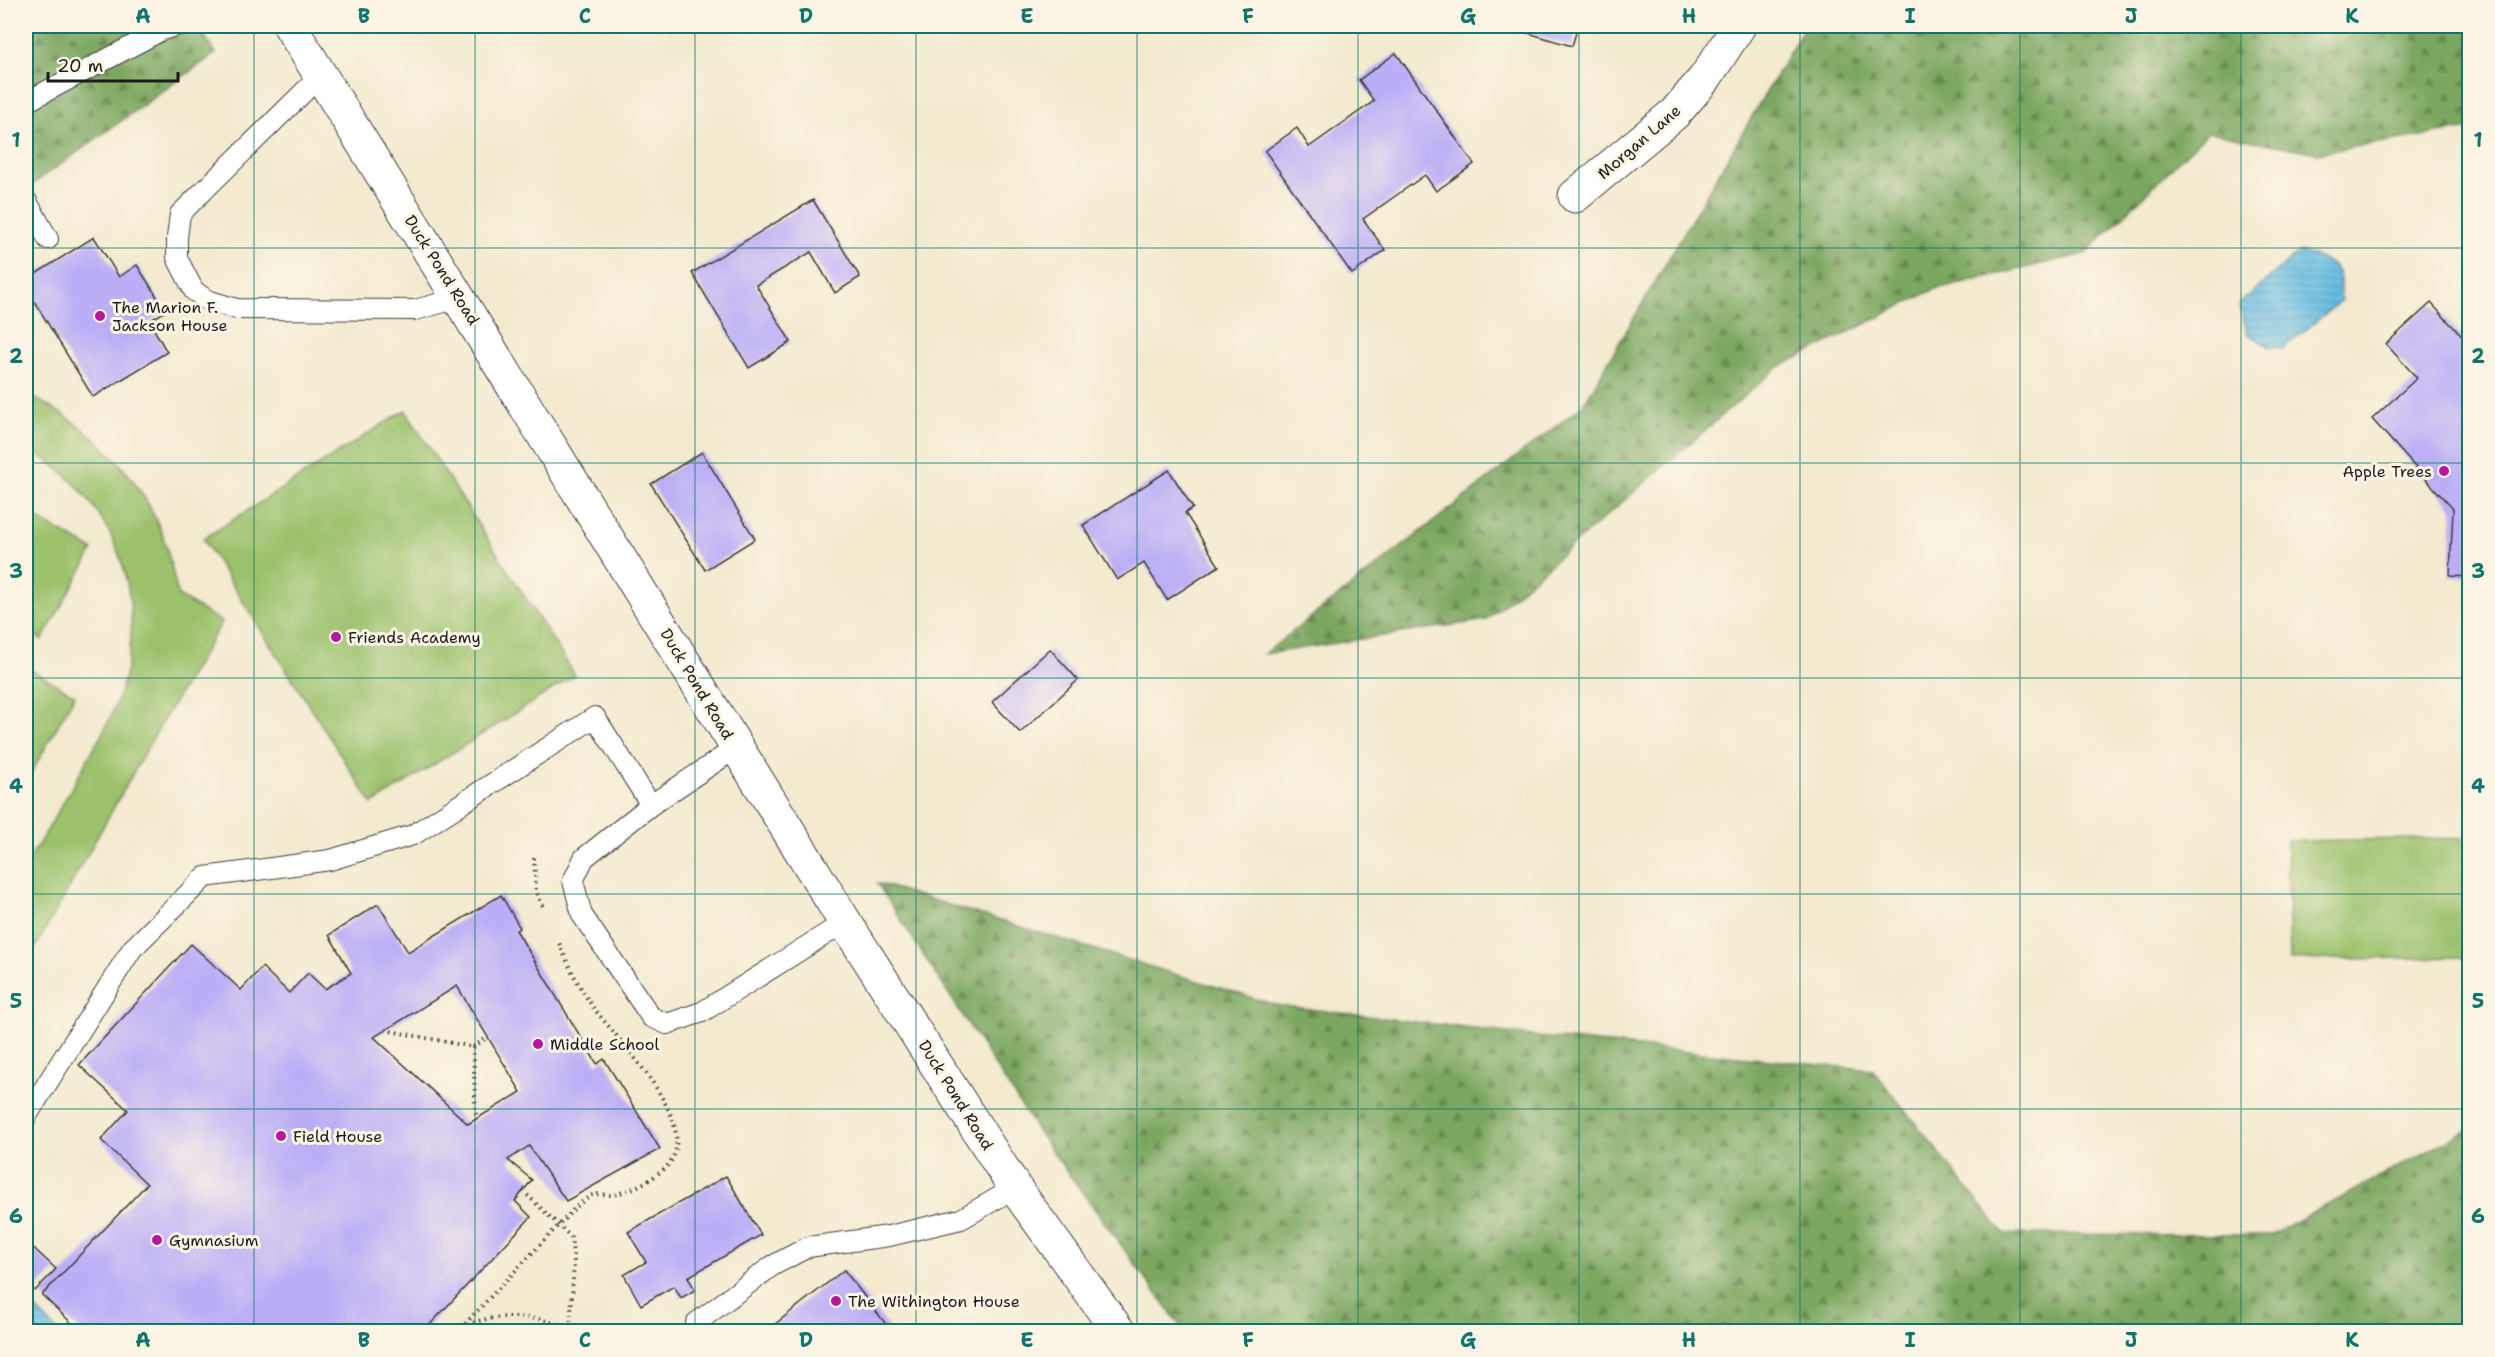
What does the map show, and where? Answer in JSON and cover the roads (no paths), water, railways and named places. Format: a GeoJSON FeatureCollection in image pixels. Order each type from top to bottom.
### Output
{"type":"FeatureCollection","features":[{"type":"Feature","properties":{"kind":"street","name":"Duck Pond Road"},"geometry":{"type":"LineString","coordinates":[[290,26],[845,922],[1015,1188],[1119,1332]]}},
{"type":"Feature","properties":{"kind":"street","name":"Morgan Lane"},"geometry":{"type":"LineString","coordinates":[[1575,196],[1675,113],[1705,78],[1739,26]]}},
{"type":"Feature","properties":{"kind":"lane"},"geometry":{"type":"LineString","coordinates":[[26,102],[162,30],[176,26]]}},
{"type":"Feature","properties":{"kind":"lane"},"geometry":{"type":"LineString","coordinates":[[321,75],[180,214],[177,258],[194,291],[207,300],[237,309],[415,310],[459,298]]}},
{"type":"Feature","properties":{"kind":"lane"},"geometry":{"type":"LineString","coordinates":[[26,200],[48,239]]}},
{"type":"Feature","properties":{"kind":"lane"},"geometry":{"type":"LineString","coordinates":[[26,1117],[132,949],[205,877],[330,860],[413,835],[595,717],[651,805]]}},
{"type":"Feature","properties":{"kind":"lane"},"geometry":{"type":"LineString","coordinates":[[736,748],[651,805],[584,858],[573,880],[582,915],[651,1017],[667,1024],[702,1012],[845,922]]}},
{"type":"Feature","properties":{"kind":"lane"},"geometry":{"type":"LineString","coordinates":[[696,1323],[772,1266],[808,1247],[889,1236],[961,1219],[1015,1188]]}},
{"type":"Feature","properties":{"kind":"water"},"geometry":{"type":"Polygon","coordinates":[[[2300,251],[2324,260],[2335,268],[2339,274],[2342,300],[2282,349],[2276,346],[2270,347],[2248,334],[2239,304],[2300,251]]]}},
{"type":"Feature","properties":{"kind":"water"},"geometry":{"type":"Polygon","coordinates":[[[26,1300],[58,1331],[26,1331],[26,1300]]]}},
{"type":"Feature","properties":{"kind":"place","name":"The Marion F. Jackson House"},"geometry":{"type":"Point","coordinates":[100,316]}},
{"type":"Feature","properties":{"kind":"place","name":"Apple Trees"},"geometry":{"type":"Point","coordinates":[2444,471]}},
{"type":"Feature","properties":{"kind":"place","name":"Friends Academy"},"geometry":{"type":"Point","coordinates":[336,637]}},
{"type":"Feature","properties":{"kind":"place","name":"Middle School"},"geometry":{"type":"Point","coordinates":[538,1044]}},
{"type":"Feature","properties":{"kind":"place","name":"Field House"},"geometry":{"type":"Point","coordinates":[281,1136]}},
{"type":"Feature","properties":{"kind":"place","name":"Gymnasium"},"geometry":{"type":"Point","coordinates":[157,1240]}},
{"type":"Feature","properties":{"kind":"place","name":"The Withington House"},"geometry":{"type":"Point","coordinates":[836,1301]}}]}
